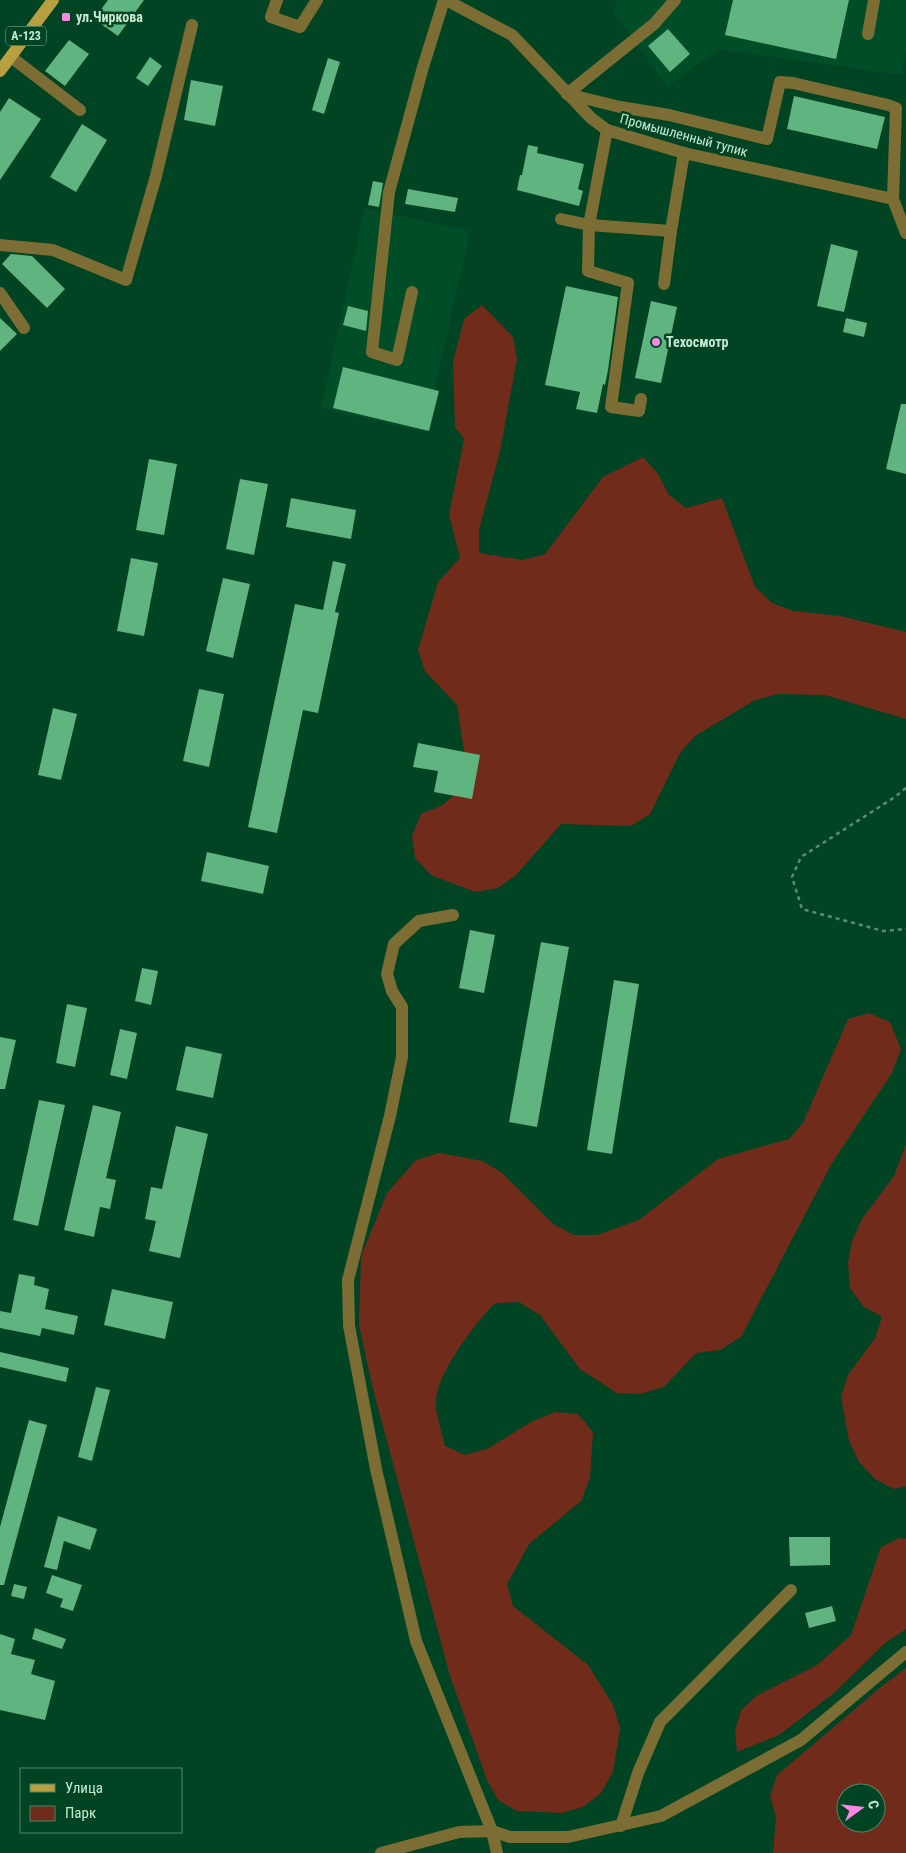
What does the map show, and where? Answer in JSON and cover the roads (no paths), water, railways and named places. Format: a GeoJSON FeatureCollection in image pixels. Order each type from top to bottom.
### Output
{"type":"FeatureCollection","features":[{"type":"Feature","properties":{"kind":"main road","name":"А-123"},"geometry":{"type":"LineString","coordinates":[[0,71],[53,0]]}},
{"type":"Feature","properties":{"kind":"street"},"geometry":{"type":"LineString","coordinates":[[277,0],[271,17],[300,27],[317,0]]}},
{"type":"Feature","properties":{"kind":"street"},"geometry":{"type":"LineString","coordinates":[[412,292],[397,360],[372,352],[389,192],[423,67],[445,0]]}},
{"type":"Feature","properties":{"kind":"street","name":"Промышленный тупик"},"geometry":{"type":"LineString","coordinates":[[445,0],[512,35],[567,94],[591,118],[607,130],[684,153],[892,198]]}},
{"type":"Feature","properties":{"kind":"street"},"geometry":{"type":"LineString","coordinates":[[567,94],[654,24],[675,0]]}},
{"type":"Feature","properties":{"kind":"street"},"geometry":{"type":"LineString","coordinates":[[868,34],[874,0]]}},
{"type":"Feature","properties":{"kind":"street"},"geometry":{"type":"LineString","coordinates":[[0,245],[53,250],[126,280],[156,176],[192,25]]}},
{"type":"Feature","properties":{"kind":"street"},"geometry":{"type":"LineString","coordinates":[[11,57],[80,110]]}},
{"type":"Feature","properties":{"kind":"street"},"geometry":{"type":"LineString","coordinates":[[567,94],[669,115],[767,139],[780,82],[793,83],[896,108],[892,198],[906,233]]}},
{"type":"Feature","properties":{"kind":"street"},"geometry":{"type":"LineString","coordinates":[[607,130],[589,225],[588,271],[628,283],[611,407],[639,411],[641,399]]}},
{"type":"Feature","properties":{"kind":"street"},"geometry":{"type":"LineString","coordinates":[[664,284],[684,153]]}},
{"type":"Feature","properties":{"kind":"street"},"geometry":{"type":"LineString","coordinates":[[561,219],[589,225],[671,231]]}},
{"type":"Feature","properties":{"kind":"street"},"geometry":{"type":"LineString","coordinates":[[0,293],[24,328]]}},
{"type":"Feature","properties":{"kind":"street"},"geometry":{"type":"LineString","coordinates":[[453,916],[419,921],[394,944],[387,974],[392,991],[402,1007],[402,1057],[390,1116],[348,1280],[349,1326],[376,1469],[416,1641],[492,1831],[497,1853]]}},
{"type":"Feature","properties":{"kind":"street"},"geometry":{"type":"LineString","coordinates":[[621,1826],[638,1773],[660,1722],[790,1590]]}},
{"type":"Feature","properties":{"kind":"street"},"geometry":{"type":"LineString","coordinates":[[381,1853],[459,1832],[492,1831],[510,1837],[568,1837],[661,1816],[801,1740],[906,1652]]}},
{"type":"Feature","properties":{"kind":"place","name":"ул.Чиркова"},"geometry":{"type":"Point","coordinates":[66,17]}},
{"type":"Feature","properties":{"kind":"place","name":"Техосмотр"},"geometry":{"type":"Point","coordinates":[656,342]}}]}
